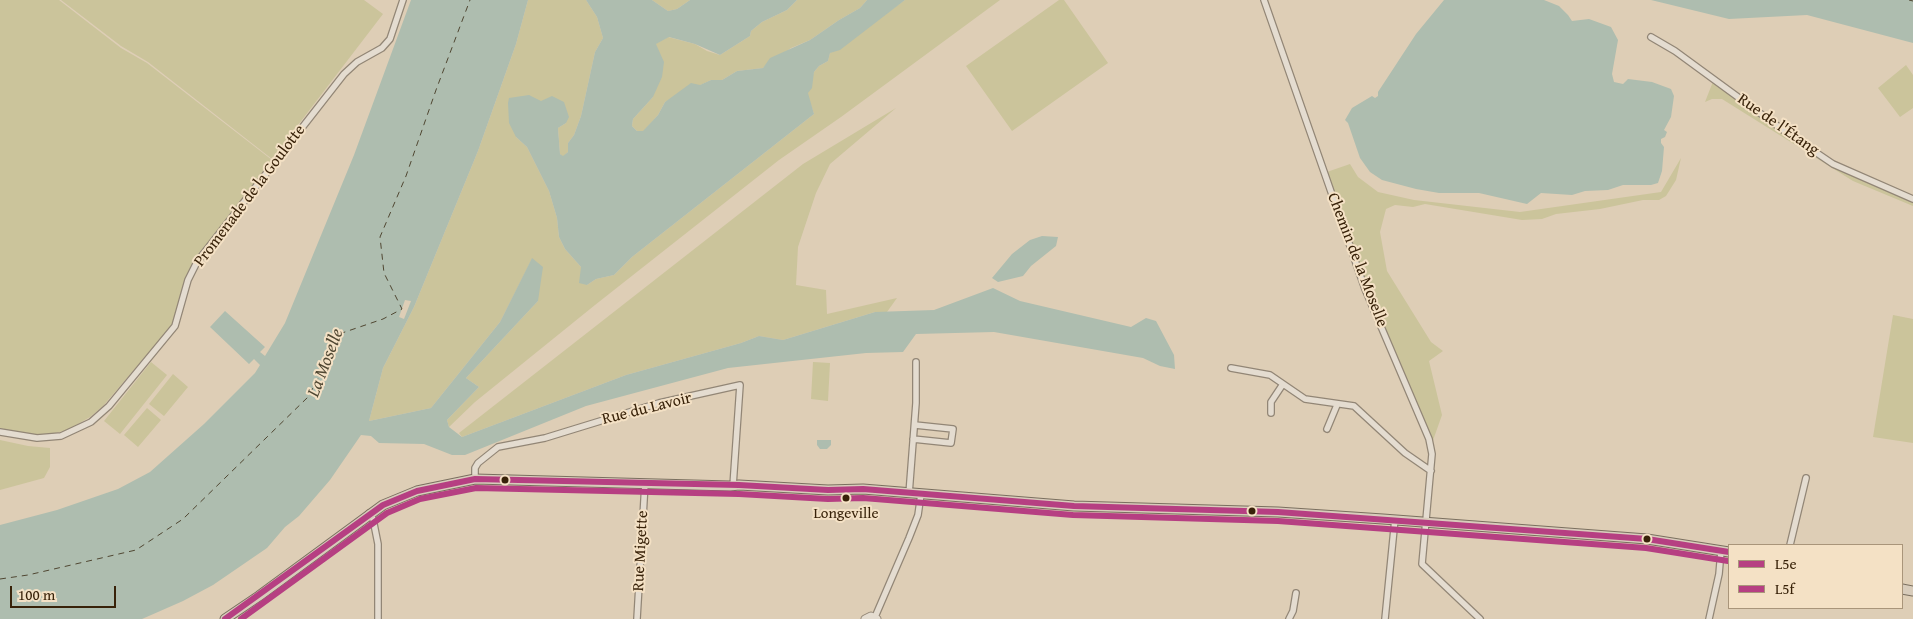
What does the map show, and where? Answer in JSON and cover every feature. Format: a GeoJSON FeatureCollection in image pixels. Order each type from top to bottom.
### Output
{"type":"FeatureCollection","features":[{"type":"Feature","properties":{"kind":"main road"},"geometry":{"type":"LineString","coordinates":[[225,619],[370,514],[399,497],[475,478],[828,490],[863,489],[1074,506],[1278,512],[1395,519],[1647,539],[1725,552]]}},
{"type":"Feature","properties":{"kind":"street","name":"Promenade de la Goulotte"},"geometry":{"type":"LineString","coordinates":[[0,432],[37,438],[61,436],[91,422],[109,406],[175,326],[188,280],[197,262],[344,74],[357,62],[382,48],[390,39],[403,0]]}},
{"type":"Feature","properties":{"kind":"street","name":"Chemin de la Moselle"},"geometry":{"type":"LineString","coordinates":[[1264,0],[1365,289],[1429,439],[1432,454],[1422,564],[1480,619]]}},
{"type":"Feature","properties":{"kind":"street","name":"Rue de l'Étang"},"geometry":{"type":"LineString","coordinates":[[1651,37],[1675,51],[1833,164],[1913,199]]}},
{"type":"Feature","properties":{"kind":"street"},"geometry":{"type":"LineString","coordinates":[[909,494],[915,425],[916,362]]}},
{"type":"Feature","properties":{"kind":"street"},"geometry":{"type":"LineString","coordinates":[[1231,368],[1270,374],[1305,399],[1354,406],[1405,453],[1431,470]]}},
{"type":"Feature","properties":{"kind":"street"},"geometry":{"type":"LineString","coordinates":[[1271,412],[1271,402],[1283,384]]}},
{"type":"Feature","properties":{"kind":"street","name":"Rue du Lavoir"},"geometry":{"type":"LineString","coordinates":[[475,478],[475,468],[478,463],[498,447],[545,438],[659,403],[702,396],[721,388],[740,385],[733,486]]}},
{"type":"Feature","properties":{"kind":"street"},"geometry":{"type":"LineString","coordinates":[[1327,429],[1337,405]]}},
{"type":"Feature","properties":{"kind":"street"},"geometry":{"type":"LineString","coordinates":[[913,439],[951,443],[953,429],[915,425]]}},
{"type":"Feature","properties":{"kind":"street"},"geometry":{"type":"LineString","coordinates":[[1790,544],[1806,478]]}},
{"type":"Feature","properties":{"kind":"street","name":"Rue Migette"},"geometry":{"type":"LineString","coordinates":[[637,619],[645,483]]}},
{"type":"Feature","properties":{"kind":"street"},"geometry":{"type":"LineString","coordinates":[[866,619],[871,616],[876,618],[918,515],[921,494]]}},
{"type":"Feature","properties":{"kind":"street"},"geometry":{"type":"LineString","coordinates":[[370,514],[373,518],[378,544],[378,619]]}},
{"type":"Feature","properties":{"kind":"street"},"geometry":{"type":"LineString","coordinates":[[1385,619],[1395,519]]}},
{"type":"Feature","properties":{"kind":"street"},"geometry":{"type":"LineString","coordinates":[[1710,619],[1725,552]]}},
{"type":"Feature","properties":{"kind":"street"},"geometry":{"type":"LineString","coordinates":[[1289,619],[1293,611],[1296,593]]}},
{"type":"Feature","properties":{"kind":"shaded area"},"geometry":{"type":"Polygon","coordinates":[[[0,0],[59,0],[121,48],[147,63],[272,160],[191,267],[176,318],[168,330],[103,406],[90,417],[68,430],[51,434],[25,434],[0,428],[0,0]]]}},
{"type":"Feature","properties":{"kind":"shaded area"},"geometry":{"type":"Polygon","coordinates":[[[61,0],[364,0],[383,14],[272,159],[148,62],[121,46],[61,0]]]}},
{"type":"Feature","properties":{"kind":"shaded area"},"geometry":{"type":"Polygon","coordinates":[[[528,0],[586,0],[597,17],[603,38],[595,52],[581,116],[574,135],[568,143],[568,152],[563,157],[560,154],[558,128],[566,123],[516,137],[527,147],[549,191],[557,218],[559,237],[565,249],[581,267],[587,285],[596,279],[614,275],[632,257],[814,114],[807,93],[814,72],[819,66],[828,61],[830,53],[905,0],[1000,0],[841,117],[779,160],[475,402],[449,427],[447,420],[479,387],[466,378],[538,301],[532,259],[500,322],[431,408],[369,421],[383,368],[414,307],[478,151],[516,44],[528,0]]]}},
{"type":"Feature","properties":{"kind":"shaded area"},"geometry":{"type":"Polygon","coordinates":[[[652,0],[690,0],[677,9],[668,11],[652,0]]]}},
{"type":"Feature","properties":{"kind":"shaded area"},"geometry":{"type":"Polygon","coordinates":[[[797,0],[867,0],[860,8],[810,40],[791,48],[763,68],[737,71],[722,80],[711,80],[665,102],[658,115],[644,131],[637,131],[632,126],[633,119],[653,97],[658,51],[655,44],[668,37],[695,44],[707,51],[720,55],[750,36],[751,31],[762,22],[787,10],[797,0]]]}},
{"type":"Feature","properties":{"kind":"shaded area"},"geometry":{"type":"Polygon","coordinates":[[[1059,0],[1064,0],[1108,63],[1012,131],[966,66],[1059,0]]]}},
{"type":"Feature","properties":{"kind":"shaded area"},"geometry":{"type":"Polygon","coordinates":[[[1906,65],[1913,75],[1913,108],[1900,117],[1878,88],[1906,65]]]}},
{"type":"Feature","properties":{"kind":"shaded area"},"geometry":{"type":"Polygon","coordinates":[[[1714,79],[1833,164],[1913,198],[1913,206],[1853,181],[1722,99],[1712,99],[1705,102],[1714,79]]]}},
{"type":"Feature","properties":{"kind":"shaded area"},"geometry":{"type":"Polygon","coordinates":[[[896,108],[830,164],[816,193],[798,247],[796,285],[826,290],[827,314],[897,298],[887,312],[875,312],[783,340],[759,336],[741,343],[626,375],[462,437],[459,433],[803,164],[896,108]]]}},
{"type":"Feature","properties":{"kind":"shaded area"},"geometry":{"type":"Polygon","coordinates":[[[1681,158],[1676,180],[1666,196],[1659,200],[1643,200],[1600,209],[1556,214],[1542,219],[1522,220],[1425,204],[1413,207],[1395,205],[1386,209],[1380,232],[1387,271],[1431,342],[1443,351],[1429,361],[1442,415],[1431,446],[1365,289],[1324,173],[1350,164],[1358,177],[1378,192],[1414,200],[1520,212],[1661,192],[1681,158]]]}},
{"type":"Feature","properties":{"kind":"shaded area"},"geometry":{"type":"Polygon","coordinates":[[[1893,315],[1913,319],[1913,443],[1873,437],[1893,315]]]}},
{"type":"Feature","properties":{"kind":"shaded area"},"geometry":{"type":"Polygon","coordinates":[[[151,362],[167,375],[120,434],[104,421],[151,362]]]}},
{"type":"Feature","properties":{"kind":"shaded area"},"geometry":{"type":"Polygon","coordinates":[[[813,362],[830,363],[828,401],[811,399],[813,362]]]}},
{"type":"Feature","properties":{"kind":"shaded area"},"geometry":{"type":"Polygon","coordinates":[[[173,374],[188,387],[164,416],[149,404],[173,374]]]}},
{"type":"Feature","properties":{"kind":"shaded area"},"geometry":{"type":"Polygon","coordinates":[[[147,408],[161,420],[138,447],[124,435],[147,408]]]}},
{"type":"Feature","properties":{"kind":"shaded area"},"geometry":{"type":"Polygon","coordinates":[[[0,440],[28,446],[50,448],[50,467],[44,478],[0,490],[0,440]]]}},
{"type":"Feature","properties":{"kind":"water","name":"La Moselle"},"geometry":{"type":"Polygon","coordinates":[[[411,0],[528,0],[516,44],[478,151],[414,307],[383,368],[369,421],[431,408],[500,322],[532,258],[543,267],[538,301],[466,378],[479,387],[447,420],[449,427],[462,437],[626,375],[741,343],[759,336],[783,340],[875,312],[934,310],[993,288],[1020,301],[1131,327],[1146,318],[1156,321],[1174,355],[1175,369],[1160,366],[1143,358],[994,332],[916,334],[903,352],[866,353],[728,368],[586,406],[465,455],[452,455],[424,444],[379,443],[371,436],[361,435],[330,480],[299,516],[285,527],[267,548],[213,585],[183,601],[142,619],[0,619],[0,525],[57,510],[118,489],[150,472],[204,424],[255,373],[260,365],[254,359],[249,364],[210,327],[225,311],[265,347],[260,352],[265,356],[285,323],[354,155],[411,0]]]}},
{"type":"Feature","properties":{"kind":"water"},"geometry":{"type":"Polygon","coordinates":[[[586,0],[652,0],[668,11],[677,9],[690,0],[797,0],[787,10],[762,22],[751,31],[750,36],[720,55],[695,44],[669,37],[656,44],[664,62],[662,77],[653,97],[633,119],[632,126],[637,131],[643,131],[658,115],[665,102],[691,83],[700,85],[711,80],[722,80],[737,71],[763,68],[770,58],[810,40],[860,8],[867,0],[905,0],[840,50],[830,53],[828,61],[819,66],[814,72],[812,88],[808,93],[814,114],[632,257],[614,275],[596,279],[587,285],[579,283],[581,267],[565,249],[559,237],[557,218],[549,191],[527,147],[516,137],[509,123],[508,103],[509,98],[529,95],[541,101],[552,96],[564,102],[569,117],[566,123],[558,128],[560,154],[563,156],[568,152],[568,143],[574,135],[581,116],[595,52],[603,38],[597,17],[586,0]]]}},
{"type":"Feature","properties":{"kind":"water"},"geometry":{"type":"Polygon","coordinates":[[[1444,0],[1544,0],[1559,6],[1572,21],[1589,19],[1611,27],[1618,40],[1612,74],[1614,82],[1623,84],[1628,79],[1652,82],[1671,89],[1674,96],[1671,117],[1664,130],[1667,132],[1665,137],[1661,139],[1664,147],[1662,171],[1658,183],[1651,185],[1623,185],[1608,190],[1585,191],[1572,195],[1541,193],[1527,204],[1479,193],[1439,193],[1416,189],[1382,180],[1370,172],[1360,158],[1348,123],[1345,120],[1352,108],[1372,96],[1375,98],[1378,96],[1378,92],[1416,34],[1444,0]]]}},
{"type":"Feature","properties":{"kind":"water"},"geometry":{"type":"Polygon","coordinates":[[[1651,0],[1913,0],[1913,43],[1807,15],[1729,19],[1651,0]]]}},
{"type":"Feature","properties":{"kind":"water"},"geometry":{"type":"Polygon","coordinates":[[[1042,236],[1058,237],[1056,246],[1031,266],[1023,276],[998,282],[992,278],[1012,254],[1030,240],[1042,236]]]}},
{"type":"Feature","properties":{"kind":"water"},"geometry":{"type":"Polygon","coordinates":[[[817,440],[831,440],[831,445],[827,449],[820,449],[817,445],[817,440]]]}},
{"type":"Feature","properties":{"kind":"pier"},"geometry":{"type":"Polygon","coordinates":[[[405,300],[411,301],[404,319],[399,317],[405,300]]]}},
{"type":"Feature","properties":{"kind":"ferry route"},"geometry":{"type":"LineString","coordinates":[[0,579],[28,575],[136,550],[183,519],[308,397],[342,333],[383,319],[402,309],[384,273],[380,237],[406,176],[470,0]]}},
{"type":"Feature","properties":{"kind":"ferry route"},"geometry":{"type":"LineString","coordinates":[[1909,0],[1913,1]]}},
{"type":"Feature","properties":{"kind":"transit line","name":"L5e"},"geometry":{"type":"LineString","coordinates":[[225,619],[383,505],[417,491],[475,479],[739,485],[828,490],[863,489],[1074,506],[1278,512],[1647,539],[1728,552]]}},
{"type":"Feature","properties":{"kind":"transit line","name":"L5f"},"geometry":{"type":"LineString","coordinates":[[241,619],[387,513],[420,499],[476,488],[739,494],[828,499],[863,498],[1073,515],[1278,521],[1646,548],[1728,561]]}},
{"type":"Feature","properties":{"kind":"place","name":"Longeville"},"geometry":{"type":"Point","coordinates":[846,498]}}]}
